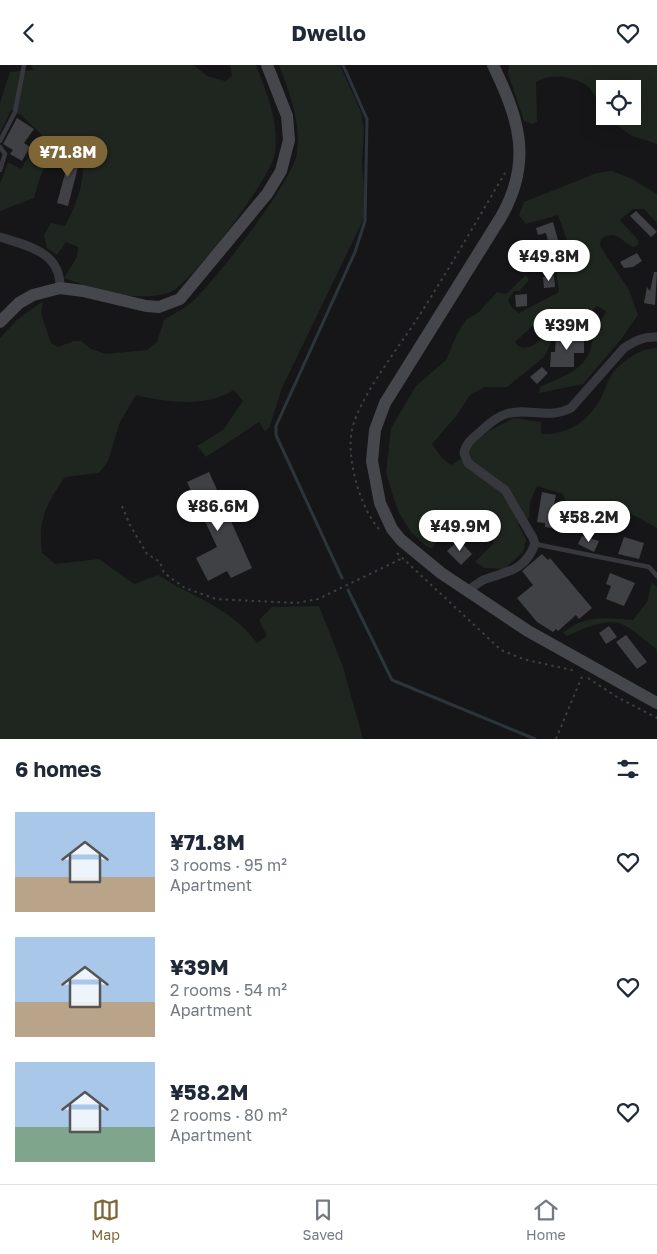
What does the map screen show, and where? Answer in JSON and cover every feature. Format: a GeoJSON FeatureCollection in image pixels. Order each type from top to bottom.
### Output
{"type":"FeatureCollection","features":[{"type":"Feature","properties":{"kind":"street"},"geometry":{"type":"LineString","coordinates":[[0,322],[19,303],[33,295],[60,288],[159,307],[180,299],[192,288],[267,194],[281,171],[289,140],[287,115],[267,65]]}},
{"type":"Feature","properties":{"kind":"street"},"geometry":{"type":"LineString","coordinates":[[493,65],[510,104],[519,133],[520,161],[514,191],[501,217],[385,403],[373,444],[373,475],[380,503],[392,529],[414,553],[528,631],[657,703]]}},
{"type":"Feature","properties":{"kind":"street"},"geometry":{"type":"LineString","coordinates":[[0,237],[34,249],[55,263],[59,271],[60,288]]}},
{"type":"Feature","properties":{"kind":"street"},"geometry":{"type":"LineString","coordinates":[[467,591],[482,581],[512,572],[527,559],[534,544],[533,538],[505,491],[468,463],[464,453],[466,447],[494,420],[504,415],[512,413],[550,415],[560,414],[571,409],[624,348],[635,341],[648,337],[657,337]]}},
{"type":"Feature","properties":{"kind":"lane"},"geometry":{"type":"LineString","coordinates":[[0,141],[15,112],[24,65]]}},
{"type":"Feature","properties":{"kind":"lane"},"geometry":{"type":"LineString","coordinates":[[0,147],[5,154],[0,170]]}},
{"type":"Feature","properties":{"kind":"lane"},"geometry":{"type":"LineString","coordinates":[[534,544],[649,567],[657,576]]}},
{"type":"Feature","properties":{"kind":"path"},"geometry":{"type":"LineString","coordinates":[[122,506],[130,525],[147,554],[160,562],[164,573],[185,588],[216,599],[296,603],[318,599],[414,553]]}},
{"type":"Feature","properties":{"kind":"path"},"geometry":{"type":"LineString","coordinates":[[402,559],[446,597],[501,650],[523,659],[583,673],[617,697],[657,718]]}},
{"type":"Feature","properties":{"kind":"path"},"geometry":{"type":"LineString","coordinates":[[556,739],[583,673]]}},
{"type":"Feature","properties":{"kind":"shaded area"},"geometry":{"type":"Polygon","coordinates":[[[31,65],[194,65],[207,76],[225,81],[232,76],[230,65],[256,65],[274,119],[275,153],[270,166],[229,230],[194,272],[168,293],[155,296],[129,296],[64,278],[77,257],[78,247],[66,242],[57,255],[47,248],[44,235],[51,223],[65,226],[78,196],[83,173],[82,162],[79,152],[72,144],[56,152],[50,158],[42,172],[34,198],[0,211],[0,184],[8,162],[21,169],[42,135],[21,115],[11,110],[0,133],[0,103],[10,72],[33,70],[31,65]]]}},
{"type":"Feature","properties":{"kind":"shaded area"},"geometry":{"type":"Polygon","coordinates":[[[279,65],[340,65],[361,112],[364,131],[362,163],[366,214],[282,388],[270,426],[265,432],[259,422],[206,457],[197,446],[223,430],[243,401],[234,390],[213,399],[194,402],[155,399],[136,395],[120,422],[108,461],[99,473],[65,477],[48,504],[41,530],[42,553],[55,564],[99,559],[134,584],[158,575],[211,604],[235,620],[257,643],[267,636],[259,620],[272,607],[319,606],[343,667],[363,739],[0,739],[0,338],[18,319],[43,301],[41,314],[51,343],[58,347],[74,341],[81,341],[91,349],[106,354],[147,350],[157,342],[164,320],[192,302],[218,274],[268,207],[292,167],[297,153],[298,141],[296,119],[291,97],[279,65]]]}},
{"type":"Feature","properties":{"kind":"shaded area"},"geometry":{"type":"Polygon","coordinates":[[[509,65],[657,65],[657,144],[632,136],[617,125],[641,125],[641,80],[596,80],[596,99],[589,87],[574,79],[548,77],[542,79],[536,82],[537,122],[532,124],[524,121],[508,73],[509,65]]]}},
{"type":"Feature","properties":{"kind":"shaded area"},"geometry":{"type":"Polygon","coordinates":[[[611,171],[630,178],[657,194],[657,223],[644,209],[633,209],[620,220],[638,240],[639,244],[634,247],[615,235],[601,239],[600,246],[629,290],[638,315],[622,338],[583,384],[539,393],[540,387],[569,373],[581,365],[586,358],[590,351],[593,333],[606,311],[597,306],[573,332],[556,333],[544,357],[507,387],[485,387],[470,395],[457,415],[432,444],[442,458],[451,465],[468,454],[471,445],[489,431],[514,418],[541,422],[541,434],[551,434],[569,429],[591,413],[602,396],[612,374],[621,365],[632,356],[644,350],[657,348],[657,528],[628,512],[605,511],[597,530],[573,519],[563,494],[537,486],[530,502],[529,518],[518,524],[526,540],[523,552],[504,569],[485,568],[475,562],[494,543],[480,526],[454,520],[432,548],[426,546],[411,532],[399,513],[386,472],[391,428],[416,386],[446,360],[458,332],[467,319],[479,312],[497,292],[506,294],[526,275],[529,280],[519,291],[514,291],[508,300],[512,308],[519,313],[559,292],[554,258],[570,249],[558,215],[526,224],[519,215],[524,202],[597,173],[611,171]],[[539,320],[515,342],[525,348],[536,344],[545,334],[547,322],[539,320]]]}},
{"type":"Feature","properties":{"kind":"shaded area"},"geometry":{"type":"Polygon","coordinates":[[[652,582],[657,587],[657,654],[656,648],[628,627],[617,623],[610,622],[595,625],[567,636],[563,633],[571,627],[588,620],[605,618],[633,620],[647,602],[652,582]]]}},
{"type":"Feature","properties":{"kind":"building"},"geometry":{"type":"Polygon","coordinates":[[[17,118],[34,129],[24,143],[30,147],[22,161],[10,154],[13,150],[3,144],[17,118]]]}},
{"type":"Feature","properties":{"kind":"building"},"geometry":{"type":"Polygon","coordinates":[[[75,151],[78,167],[68,206],[57,203],[66,170],[63,153],[75,151]]]}},
{"type":"Feature","properties":{"kind":"building"},"geometry":{"type":"Polygon","coordinates":[[[636,211],[657,232],[651,237],[630,216],[636,211]]]}},
{"type":"Feature","properties":{"kind":"building"},"geometry":{"type":"Polygon","coordinates":[[[553,222],[561,251],[551,253],[546,233],[538,235],[536,228],[553,222]]]}},
{"type":"Feature","properties":{"kind":"building"},"geometry":{"type":"Polygon","coordinates":[[[637,253],[642,261],[633,267],[624,268],[620,262],[637,253]]]}},
{"type":"Feature","properties":{"kind":"building"},"geometry":{"type":"Polygon","coordinates":[[[654,272],[657,272],[655,305],[644,303],[647,287],[650,291],[654,272]]]}},
{"type":"Feature","properties":{"kind":"building"},"geometry":{"type":"Polygon","coordinates":[[[554,276],[555,287],[544,288],[543,277],[554,276]]]}},
{"type":"Feature","properties":{"kind":"building"},"geometry":{"type":"Polygon","coordinates":[[[527,294],[527,306],[516,307],[515,295],[527,294]]]}},
{"type":"Feature","properties":{"kind":"building"},"geometry":{"type":"Polygon","coordinates":[[[556,337],[584,337],[584,353],[574,353],[574,367],[550,367],[551,352],[555,352],[556,337]]]}},
{"type":"Feature","properties":{"kind":"building"},"geometry":{"type":"Polygon","coordinates":[[[542,367],[548,373],[537,384],[530,377],[542,367]]]}},
{"type":"Feature","properties":{"kind":"building"},"geometry":{"type":"Polygon","coordinates":[[[209,472],[252,568],[231,578],[227,571],[208,581],[196,558],[217,547],[187,482],[209,472]]]}},
{"type":"Feature","properties":{"kind":"building"},"geometry":{"type":"Polygon","coordinates":[[[542,492],[556,495],[552,514],[564,516],[563,530],[545,527],[545,523],[537,522],[542,492]]]}},
{"type":"Feature","properties":{"kind":"building"},"geometry":{"type":"Polygon","coordinates":[[[607,515],[620,517],[617,531],[604,528],[607,515]]]}},
{"type":"Feature","properties":{"kind":"building"},"geometry":{"type":"Polygon","coordinates":[[[582,536],[599,541],[594,552],[578,544],[582,536]]]}},
{"type":"Feature","properties":{"kind":"building"},"geometry":{"type":"Polygon","coordinates":[[[624,537],[644,543],[639,559],[618,554],[624,537]]]}},
{"type":"Feature","properties":{"kind":"building"},"geometry":{"type":"Polygon","coordinates":[[[459,540],[472,554],[461,565],[447,551],[459,540]]]}},
{"type":"Feature","properties":{"kind":"building"},"geometry":{"type":"Polygon","coordinates":[[[542,554],[548,560],[550,558],[592,608],[579,619],[576,615],[558,631],[556,629],[553,632],[537,622],[517,598],[533,585],[522,571],[542,554]]]}},
{"type":"Feature","properties":{"kind":"building"},"geometry":{"type":"Polygon","coordinates":[[[610,573],[635,583],[624,606],[606,599],[611,586],[606,584],[610,573]]]}},
{"type":"Feature","properties":{"kind":"building"},"geometry":{"type":"Polygon","coordinates":[[[609,626],[617,637],[606,644],[599,633],[609,626]]]}},
{"type":"Feature","properties":{"kind":"building"},"geometry":{"type":"Polygon","coordinates":[[[626,635],[647,662],[637,669],[616,642],[626,635]]]}},
{"type":"Feature","properties":{"kind":"waterway"},"geometry":{"type":"LineString","coordinates":[[342,578],[276,435],[276,426],[355,252],[365,221],[367,119],[343,65]]}},
{"type":"Feature","properties":{"kind":"waterway"},"geometry":{"type":"LineString","coordinates":[[348,590],[392,680],[535,739]]}}]}
